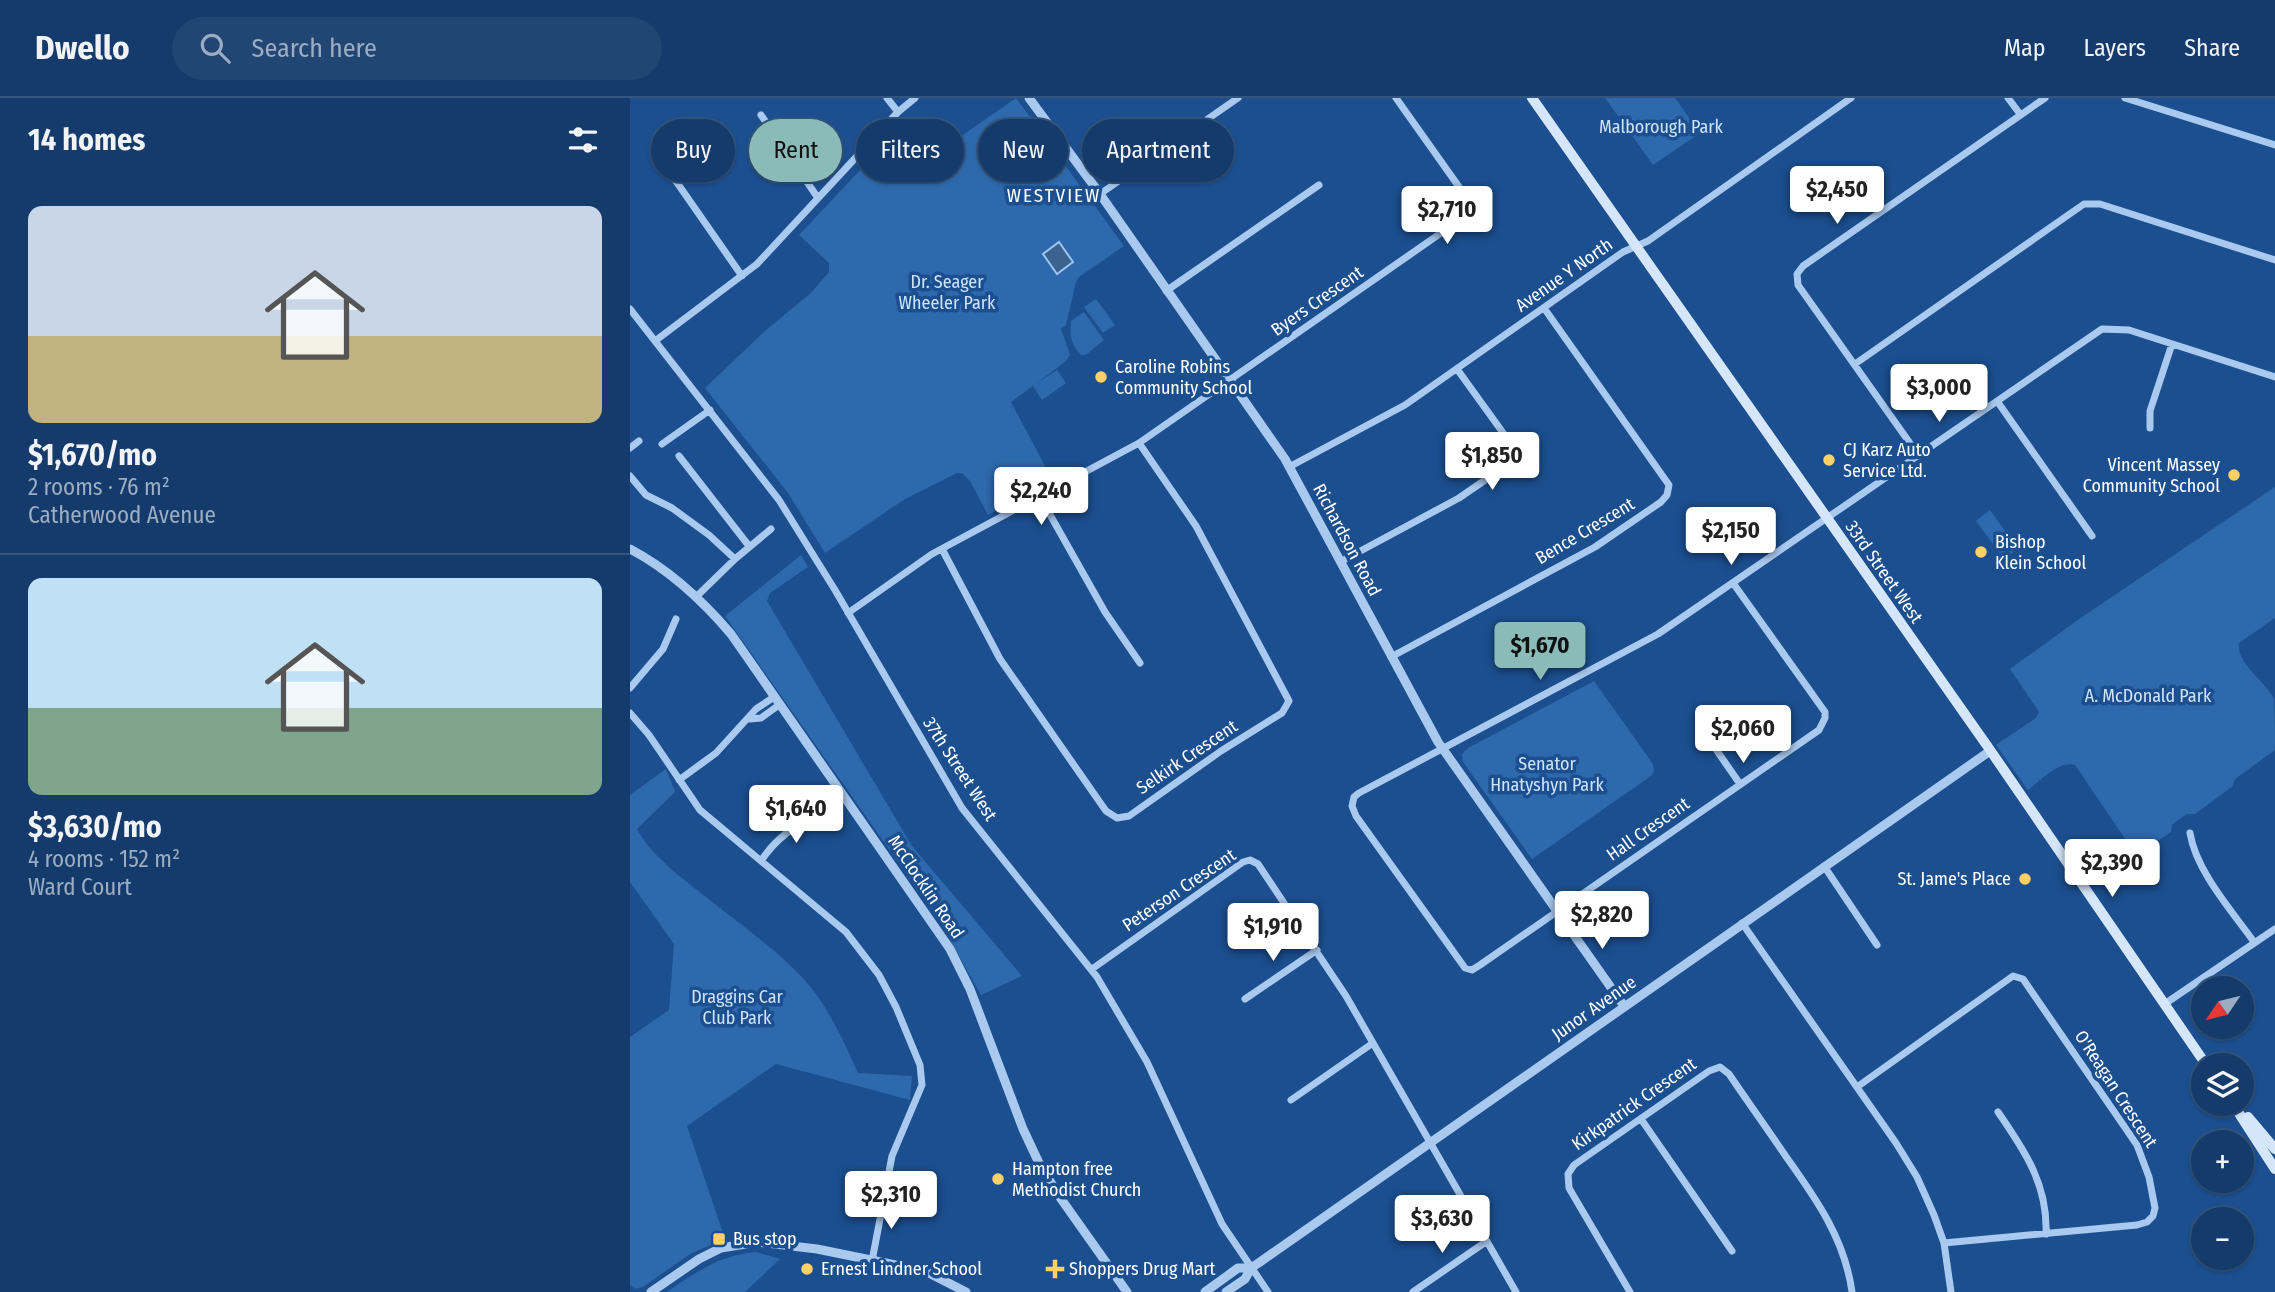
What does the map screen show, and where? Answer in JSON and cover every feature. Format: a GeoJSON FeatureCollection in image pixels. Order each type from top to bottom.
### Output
{"type":"FeatureCollection","features":[{"type":"Feature","properties":{"kind":"main road","name":"33rd Street West"},"geometry":{"type":"LineString","coordinates":[[1532,98],[2199,1053]]}},
{"type":"Feature","properties":{"kind":"main road"},"geometry":{"type":"LineString","coordinates":[[2242,1116],[2275,1169]]}},
{"type":"Feature","properties":{"kind":"main road"},"geometry":{"type":"LineString","coordinates":[[2246,1116],[2275,1149]]}},
{"type":"Feature","properties":{"kind":"street"},"geometry":{"type":"LineString","coordinates":[[887,98],[898,112]]}},
{"type":"Feature","properties":{"kind":"street"},"geometry":{"type":"LineString","coordinates":[[655,341],[757,264],[898,112],[915,98]]}},
{"type":"Feature","properties":{"kind":"street","name":"Richardson Road"},"geometry":{"type":"LineString","coordinates":[[1029,98],[1100,194],[1289,467],[1443,750],[1624,1006]]}},
{"type":"Feature","properties":{"kind":"street"},"geometry":{"type":"LineString","coordinates":[[1100,194],[1238,98]]}},
{"type":"Feature","properties":{"kind":"street","name":"Byers Crescent"},"geometry":{"type":"LineString","coordinates":[[848,613],[942,549],[1139,443],[1464,217],[1469,201],[1396,98]]}},
{"type":"Feature","properties":{"kind":"street","name":"Avenue Y North"},"geometry":{"type":"LineString","coordinates":[[1289,467],[1397,410],[1623,252],[1648,241],[1851,98]]}},
{"type":"Feature","properties":{"kind":"street"},"geometry":{"type":"LineString","coordinates":[[2008,98],[2020,114]]}},
{"type":"Feature","properties":{"kind":"street"},"geometry":{"type":"LineString","coordinates":[[1919,456],[1798,285],[1799,270],[2045,98]]}},
{"type":"Feature","properties":{"kind":"street"},"geometry":{"type":"LineString","coordinates":[[2125,98],[2275,145]]}},
{"type":"Feature","properties":{"kind":"street"},"geometry":{"type":"LineString","coordinates":[[761,116],[818,198]]}},
{"type":"Feature","properties":{"kind":"street"},"geometry":{"type":"LineString","coordinates":[[677,182],[742,276]]}},
{"type":"Feature","properties":{"kind":"street"},"geometry":{"type":"LineString","coordinates":[[1166,291],[1319,185]]}},
{"type":"Feature","properties":{"kind":"street"},"geometry":{"type":"LineString","coordinates":[[1854,364],[2084,204],[2100,204],[2275,260]]}},
{"type":"Feature","properties":{"kind":"street","name":"Bence Crescent"},"geometry":{"type":"LineString","coordinates":[[1391,657],[1595,547],[1661,502],[1667,495],[1669,485],[1544,308]]}},
{"type":"Feature","properties":{"kind":"street","name":"37th Street West"},"geometry":{"type":"LineString","coordinates":[[630,309],[779,500],[962,808],[1092,969],[1136,1040],[1217,1214],[1268,1292]]}},
{"type":"Feature","properties":{"kind":"street"},"geometry":{"type":"LineString","coordinates":[[1443,750],[1650,639],[2102,329],[2129,330],[2275,377]]}},
{"type":"Feature","properties":{"kind":"street"},"geometry":{"type":"LineString","coordinates":[[2150,428],[2150,411],[2172,344]]}},
{"type":"Feature","properties":{"kind":"street"},"geometry":{"type":"LineString","coordinates":[[1340,562],[1459,498],[1507,465],[1512,458],[1514,448],[1457,369]]}},
{"type":"Feature","properties":{"kind":"street"},"geometry":{"type":"LineString","coordinates":[[1997,401],[2092,536]]}},
{"type":"Feature","properties":{"kind":"street"},"geometry":{"type":"LineString","coordinates":[[662,444],[710,410]]}},
{"type":"Feature","properties":{"kind":"street"},"geometry":{"type":"LineString","coordinates":[[630,448],[639,441]]}},
{"type":"Feature","properties":{"kind":"street","name":"Selkirk Crescent"},"geometry":{"type":"LineString","coordinates":[[942,549],[1009,673],[1106,811],[1117,818],[1129,816],[1221,751],[1282,713],[1289,701],[1196,526],[1139,443]]}},
{"type":"Feature","properties":{"kind":"street"},"geometry":{"type":"LineString","coordinates":[[679,456],[750,546]]}},
{"type":"Feature","properties":{"kind":"street"},"geometry":{"type":"LineString","coordinates":[[630,476],[646,495],[672,508],[709,535],[735,559]]}},
{"type":"Feature","properties":{"kind":"street"},"geometry":{"type":"LineString","coordinates":[[1040,497],[1105,612],[1140,663]]}},
{"type":"Feature","properties":{"kind":"street"},"geometry":{"type":"LineString","coordinates":[[696,596],[771,529]]}},
{"type":"Feature","properties":{"kind":"street","name":"McClocklin Road"},"geometry":{"type":"LineString","coordinates":[[630,549],[669,573],[696,596],[731,634],[950,949],[970,989],[1023,1129],[1039,1163],[1127,1292]]}},
{"type":"Feature","properties":{"kind":"street","name":"Hall Crescent"},"geometry":{"type":"LineString","coordinates":[[1443,750],[1359,793],[1354,797],[1352,806],[1356,816],[1465,968],[1472,970],[1819,730],[1825,712],[1733,583]]}},
{"type":"Feature","properties":{"kind":"street"},"geometry":{"type":"LineString","coordinates":[[630,688],[663,649],[676,619]]}},
{"type":"Feature","properties":{"kind":"street"},"geometry":{"type":"LineString","coordinates":[[679,780],[716,753],[750,719],[756,709],[777,701]]}},
{"type":"Feature","properties":{"kind":"street"},"geometry":{"type":"LineString","coordinates":[[630,713],[649,735],[709,820],[822,910],[857,945],[887,989],[919,1065],[922,1085],[892,1156],[885,1181],[872,1261]]}},
{"type":"Feature","properties":{"kind":"street"},"geometry":{"type":"LineString","coordinates":[[1706,735],[1740,784]]}},
{"type":"Feature","properties":{"kind":"street","name":"Junor Avenue"},"geometry":{"type":"LineString","coordinates":[[1226,1292],[1245,1279],[1251,1268],[1430,1141],[1990,751]]}},
{"type":"Feature","properties":{"kind":"street"},"geometry":{"type":"LineString","coordinates":[[761,861],[772,847],[796,827],[804,821],[821,816]]}},
{"type":"Feature","properties":{"kind":"street"},"geometry":{"type":"LineString","coordinates":[[2190,832],[2193,849],[2202,866],[2254,942]]}},
{"type":"Feature","properties":{"kind":"street","name":"Peterson Crescent"},"geometry":{"type":"LineString","coordinates":[[1092,969],[1243,862],[1250,860],[1262,868],[1317,950],[1373,1043],[1516,1292]]}},
{"type":"Feature","properties":{"kind":"street"},"geometry":{"type":"LineString","coordinates":[[1824,866],[1877,945]]}},
{"type":"Feature","properties":{"kind":"street"},"geometry":{"type":"LineString","coordinates":[[1742,923],[1917,1177],[1944,1243],[1951,1292]]}},
{"type":"Feature","properties":{"kind":"street"},"geometry":{"type":"LineString","coordinates":[[2166,1003],[2272,931],[2275,942]]}},
{"type":"Feature","properties":{"kind":"street"},"geometry":{"type":"LineString","coordinates":[[1245,999],[1317,950]]}},
{"type":"Feature","properties":{"kind":"street","name":"O'Reagan Crescent"},"geometry":{"type":"LineString","coordinates":[[1857,1087],[2013,976],[2023,979],[2137,1145],[2149,1177],[2155,1208],[2153,1216],[2147,1222],[1944,1243]]}},
{"type":"Feature","properties":{"kind":"street"},"geometry":{"type":"LineString","coordinates":[[1291,1100],[1373,1043]]}},
{"type":"Feature","properties":{"kind":"street","name":"Kirkpatrick Crescent"},"geometry":{"type":"LineString","coordinates":[[1630,1292],[1569,1188],[1567,1174],[1574,1165],[1709,1071],[1720,1067],[1725,1069],[1831,1224],[1847,1264],[1852,1292]]}},
{"type":"Feature","properties":{"kind":"street"},"geometry":{"type":"LineString","coordinates":[[1998,1112],[2036,1174],[2046,1207],[2046,1234]]}},
{"type":"Feature","properties":{"kind":"street"},"geometry":{"type":"LineString","coordinates":[[1641,1119],[1732,1251]]}},
{"type":"Feature","properties":{"kind":"street"},"geometry":{"type":"LineString","coordinates":[[1413,1292],[1487,1241]]}},
{"type":"Feature","properties":{"kind":"street"},"geometry":{"type":"LineString","coordinates":[[651,1292],[699,1259],[721,1248],[763,1242],[817,1249],[925,1271],[966,1292]]}},
{"type":"Feature","properties":{"kind":"street","name":"Junor Avenue"},"geometry":{"type":"LineString","coordinates":[[1205,1292],[1238,1268],[1251,1268]]}},
{"type":"Feature","properties":{"kind":"green space","name":"Dr. Seager Wheeler Park"},"geometry":{"type":"Polygon","coordinates":[[[1016,98],[1031,119],[986,119],[1016,98]]]}},
{"type":"Feature","properties":{"kind":"green space","name":"Malborough Park"},"geometry":{"type":"Polygon","coordinates":[[[1605,98],[1675,98],[1700,133],[1653,165],[1605,98]]]}},
{"type":"Feature","properties":{"kind":"green space","name":"Dr. Seager Wheeler Park"},"geometry":{"type":"Polygon","coordinates":[[[978,124],[978,182],[1068,182],[1068,169],[1124,246],[1079,277],[1076,282],[1066,325],[1061,329],[1070,355],[1036,384],[1057,370],[1066,383],[1042,400],[1033,386],[1011,402],[1052,479],[988,515],[970,481],[962,473],[957,473],[905,499],[825,553],[788,493],[705,388],[766,330],[811,293],[829,272],[829,263],[799,235],[856,174],[856,182],[964,182],[964,134],[978,124]]]}},
{"type":"Feature","properties":{"kind":"green space"},"geometry":{"type":"Polygon","coordinates":[[[1096,299],[1115,325],[1103,333],[1084,307],[1096,299]]]}},
{"type":"Feature","properties":{"kind":"green space"},"geometry":{"type":"Polygon","coordinates":[[[1084,312],[1104,340],[1086,355],[1081,355],[1072,340],[1071,321],[1084,312]]]}},
{"type":"Feature","properties":{"kind":"green space","name":"A. McDonald Park"},"geometry":{"type":"Polygon","coordinates":[[[2275,487],[2275,618],[2239,643],[2239,651],[2274,699],[2275,750],[2235,779],[2232,787],[2195,814],[2187,814],[2178,820],[2172,825],[2171,832],[2136,855],[2075,765],[2057,768],[2028,790],[1996,745],[2036,718],[2039,712],[2010,669],[2079,619],[2275,487]]]}},
{"type":"Feature","properties":{"kind":"green space"},"geometry":{"type":"Polygon","coordinates":[[[1990,510],[2008,535],[2013,537],[2018,549],[2004,559],[1976,521],[1990,510]]]}},
{"type":"Feature","properties":{"kind":"green space"},"geometry":{"type":"Polygon","coordinates":[[[801,555],[808,567],[770,593],[767,601],[912,846],[1022,976],[981,995],[938,919],[725,616],[801,555]]]}},
{"type":"Feature","properties":{"kind":"green space","name":"Senator Hnatyshyn Park"},"geometry":{"type":"Polygon","coordinates":[[[1594,681],[1653,764],[1654,771],[1651,776],[1532,859],[1463,762],[1462,754],[1468,748],[1594,681]]]}},
{"type":"Feature","properties":{"kind":"green space","name":"Draggins Car Club Park"},"geometry":{"type":"Polygon","coordinates":[[[666,769],[675,792],[637,829],[657,856],[771,948],[804,979],[831,1017],[858,1073],[912,1076],[910,1100],[776,1064],[687,1126],[725,1239],[690,1254],[643,1287],[635,1289],[630,1285],[630,1037],[669,1010],[674,944],[630,882],[630,795],[666,769]]]}},
{"type":"Feature","properties":{"kind":"green space"},"geometry":{"type":"Polygon","coordinates":[[[756,1252],[780,1259],[745,1292],[667,1292],[698,1271],[720,1261],[756,1252]]]}},
{"type":"Feature","properties":{"kind":"shaded area"},"geometry":{"type":"Polygon","coordinates":[[[1059,242],[1073,262],[1057,274],[1043,254],[1059,242]]]}},
{"type":"Feature","properties":{"kind":"place","name":"Caroline Robins Community School"},"geometry":{"type":"Point","coordinates":[1101,377]}},
{"type":"Feature","properties":{"kind":"place","name":"CJ Karz Auto Service Ltd."},"geometry":{"type":"Point","coordinates":[1829,460]}},
{"type":"Feature","properties":{"kind":"place","name":"Vincent Massey Community School"},"geometry":{"type":"Point","coordinates":[2234,475]}},
{"type":"Feature","properties":{"kind":"place","name":"Bishop Klein School"},"geometry":{"type":"Point","coordinates":[1981,552]}},
{"type":"Feature","properties":{"kind":"place","name":"St. Jame's Place"},"geometry":{"type":"Point","coordinates":[2025,879]}},
{"type":"Feature","properties":{"kind":"place","name":"Hampton free Methodist Church"},"geometry":{"type":"Point","coordinates":[998,1179]}},
{"type":"Feature","properties":{"kind":"place","name":"Bus stop"},"geometry":{"type":"Point","coordinates":[719,1239]}},
{"type":"Feature","properties":{"kind":"place","name":"Ernest Lindner School"},"geometry":{"type":"Point","coordinates":[807,1269]}},
{"type":"Feature","properties":{"kind":"place","name":"Shoppers Drug Mart"},"geometry":{"type":"Point","coordinates":[1055,1269]}},
{"type":"Feature","properties":{"kind":"district","name":"WESTVIEW"},"geometry":{"type":"Point","coordinates":[1054,195]}}]}
